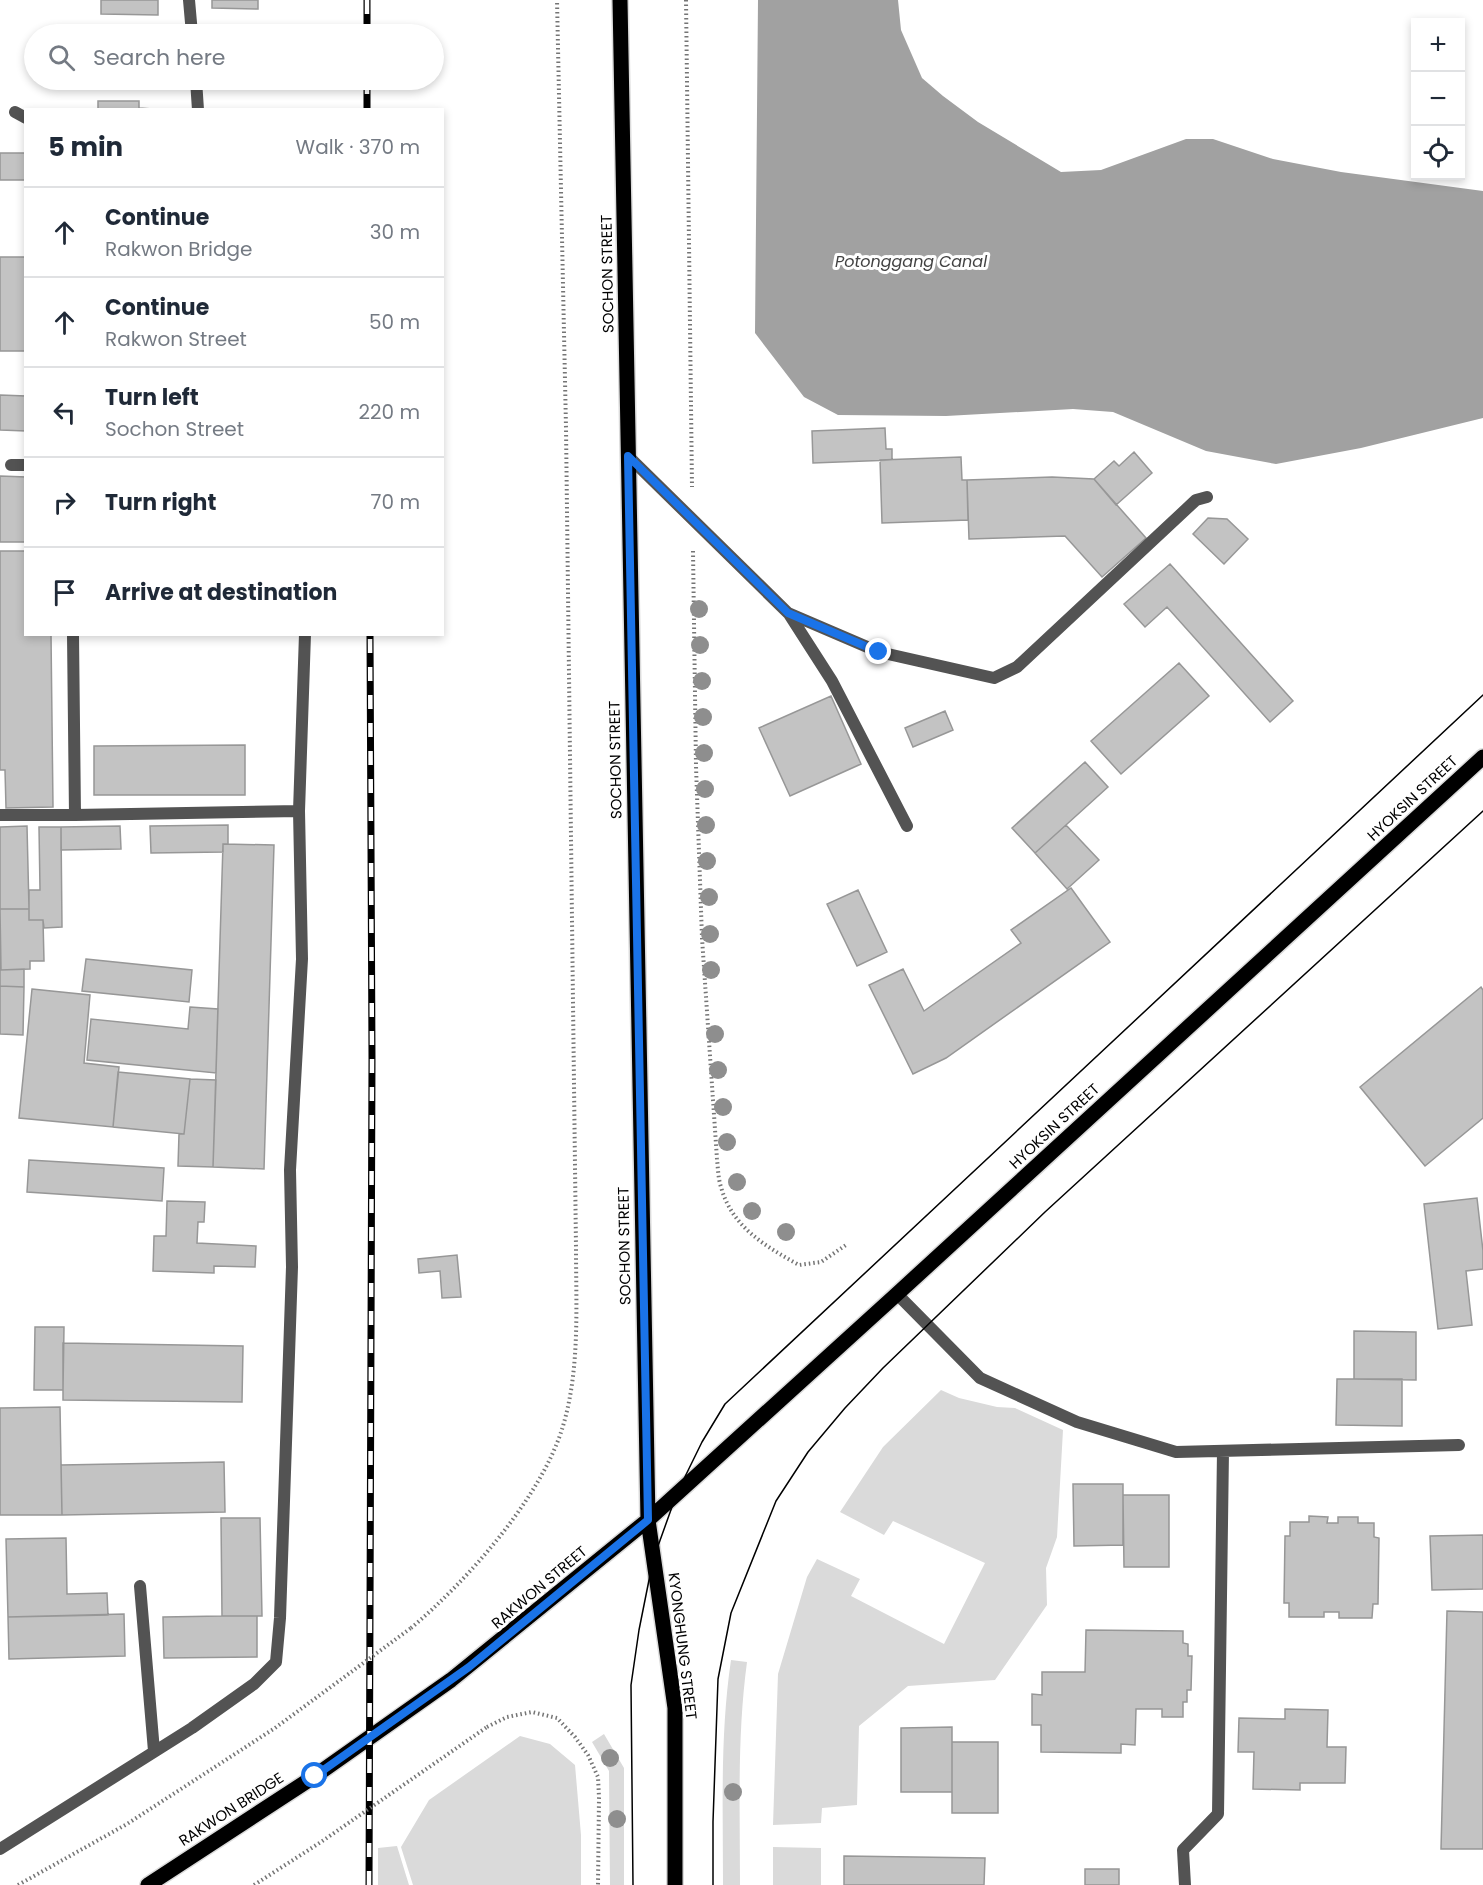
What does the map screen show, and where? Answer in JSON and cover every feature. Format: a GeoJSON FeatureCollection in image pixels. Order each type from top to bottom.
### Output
{"type":"FeatureCollection","features":[{"type":"Feature","properties":{"kind":"main road","name":"SOCHON STREET"},"geometry":{"type":"LineString","coordinates":[[620,0],[648,1520]]}},
{"type":"Feature","properties":{"kind":"main road","name":"HYOKSIN STREET"},"geometry":{"type":"LineString","coordinates":[[648,1520],[1483,757]]}},
{"type":"Feature","properties":{"kind":"main road","name":"RAKWON STREET"},"geometry":{"type":"LineString","coordinates":[[452,1680],[648,1520]]}},
{"type":"Feature","properties":{"kind":"main road","name":"KYONGHUNG STREET"},"geometry":{"type":"LineString","coordinates":[[648,1520],[675,1708],[675,1885]]}},
{"type":"Feature","properties":{"kind":"main road","name":"RAKWON BRIDGE"},"geometry":{"type":"LineString","coordinates":[[148,1885],[315,1776],[452,1680]]}},
{"type":"Feature","properties":{"kind":"street"},"geometry":{"type":"LineString","coordinates":[[189,0],[191,24]]}},
{"type":"Feature","properties":{"kind":"street"},"geometry":{"type":"LineString","coordinates":[[197,90],[198,108]]}},
{"type":"Feature","properties":{"kind":"street"},"geometry":{"type":"LineString","coordinates":[[628,456],[788,613],[832,681],[907,826]]}},
{"type":"Feature","properties":{"kind":"street"},"geometry":{"type":"LineString","coordinates":[[11,465],[24,465]]}},
{"type":"Feature","properties":{"kind":"street"},"geometry":{"type":"LineString","coordinates":[[788,613],[879,652],[994,678],[1017,668],[1196,500],[1207,497]]}},
{"type":"Feature","properties":{"kind":"street"},"geometry":{"type":"LineString","coordinates":[[74,636],[75,815]]}},
{"type":"Feature","properties":{"kind":"street"},"geometry":{"type":"LineString","coordinates":[[0,1849],[192,1728],[254,1684],[276,1662],[280,1618],[292,1267],[290,1170],[302,959],[299,812],[305,636]]}},
{"type":"Feature","properties":{"kind":"street"},"geometry":{"type":"LineString","coordinates":[[0,815],[299,812]]}},
{"type":"Feature","properties":{"kind":"street"},"geometry":{"type":"LineString","coordinates":[[897,1294],[980,1378],[1077,1422],[1176,1452],[1459,1444]]}},
{"type":"Feature","properties":{"kind":"street"},"geometry":{"type":"LineString","coordinates":[[1185,1885],[1183,1850],[1218,1814],[1223,1450]]}},
{"type":"Feature","properties":{"kind":"street"},"geometry":{"type":"LineString","coordinates":[[140,1586],[154,1751]]}},
{"type":"Feature","properties":{"kind":"path"},"geometry":{"type":"LineString","coordinates":[[18,1885],[127,1824],[275,1728],[429,1613],[502,1533],[537,1484],[564,1424],[575,1361],[576,1248],[566,428],[557,0]]}},
{"type":"Feature","properties":{"kind":"path"},"geometry":{"type":"LineString","coordinates":[[686,0],[696,766],[702,938],[717,1159],[721,1188],[733,1214],[750,1235],[799,1265],[821,1262],[846,1245]]}},
{"type":"Feature","properties":{"kind":"path"},"geometry":{"type":"LineString","coordinates":[[254,1885],[321,1842],[488,1727],[507,1717],[532,1712],[557,1718],[588,1755],[598,1777],[598,1885]]}},
{"type":"Feature","properties":{"kind":"shaded area"},"geometry":{"type":"Polygon","coordinates":[[[941,1390],[959,1398],[997,1407],[1015,1408],[1063,1430],[1057,1537],[1046,1568],[1047,1605],[995,1680],[908,1686],[859,1726],[857,1805],[822,1808],[821,1823],[773,1825],[778,1674],[807,1577],[817,1559],[860,1579],[851,1596],[944,1644],[985,1563],[893,1521],[884,1535],[840,1512],[883,1447],[941,1390]]]}},
{"type":"Feature","properties":{"kind":"shaded area"},"geometry":{"type":"Polygon","coordinates":[[[731,1660],[747,1662],[740,1745],[740,1885],[723,1885],[724,1744],[731,1660]]]}},
{"type":"Feature","properties":{"kind":"shaded area"},"geometry":{"type":"Polygon","coordinates":[[[604,1734],[624,1768],[624,1885],[610,1885],[609,1771],[592,1742],[604,1734]]]}},
{"type":"Feature","properties":{"kind":"shaded area"},"geometry":{"type":"Polygon","coordinates":[[[520,1736],[550,1744],[575,1765],[581,1835],[581,1885],[413,1885],[401,1847],[429,1800],[520,1736]]]}},
{"type":"Feature","properties":{"kind":"shaded area"},"geometry":{"type":"Polygon","coordinates":[[[397,1846],[409,1885],[378,1885],[378,1848],[397,1846]]]}},
{"type":"Feature","properties":{"kind":"shaded area"},"geometry":{"type":"Polygon","coordinates":[[[773,1847],[821,1848],[821,1885],[773,1885],[773,1847]]]}},
{"type":"Feature","properties":{"kind":"water","name":"Potonggang Canal"},"geometry":{"type":"Polygon","coordinates":[[[758,0],[898,0],[901,30],[922,78],[978,122],[1061,172],[1101,170],[1186,139],[1213,139],[1273,159],[1341,172],[1483,191],[1483,418],[1361,448],[1276,464],[1206,451],[1113,412],[1073,409],[946,416],[838,415],[804,397],[755,333],[758,0]]]}},
{"type":"Feature","properties":{"kind":"building"},"geometry":{"type":"Polygon","coordinates":[[[101,0],[158,0],[158,15],[101,14],[101,0]]]}},
{"type":"Feature","properties":{"kind":"building"},"geometry":{"type":"Polygon","coordinates":[[[212,0],[258,0],[258,9],[212,8],[212,0]]]}},
{"type":"Feature","properties":{"kind":"building"},"geometry":{"type":"Polygon","coordinates":[[[98,101],[139,101],[139,108],[98,108],[98,101]]]}},
{"type":"Feature","properties":{"kind":"building"},"geometry":{"type":"Polygon","coordinates":[[[0,153],[24,153],[24,180],[0,180],[0,153]]]}},
{"type":"Feature","properties":{"kind":"building"},"geometry":{"type":"Polygon","coordinates":[[[0,257],[24,257],[24,351],[0,351],[0,257]]]}},
{"type":"Feature","properties":{"kind":"building"},"geometry":{"type":"Polygon","coordinates":[[[0,395],[24,396],[24,431],[0,430],[0,395]]]}},
{"type":"Feature","properties":{"kind":"building"},"geometry":{"type":"Polygon","coordinates":[[[885,428],[886,449],[892,449],[892,460],[813,463],[812,431],[885,428]]]}},
{"type":"Feature","properties":{"kind":"building"},"geometry":{"type":"Polygon","coordinates":[[[1134,452],[1152,473],[1116,505],[1094,479],[1114,461],[1119,466],[1134,452]]]}},
{"type":"Feature","properties":{"kind":"building"},"geometry":{"type":"Polygon","coordinates":[[[961,457],[962,480],[967,480],[968,520],[882,523],[880,460],[961,457]]]}},
{"type":"Feature","properties":{"kind":"building"},"geometry":{"type":"Polygon","coordinates":[[[0,476],[24,477],[24,542],[0,542],[0,476]]]}},
{"type":"Feature","properties":{"kind":"building"},"geometry":{"type":"Polygon","coordinates":[[[1052,477],[1094,479],[1146,538],[1102,577],[1065,536],[969,539],[967,480],[1052,477]]]}},
{"type":"Feature","properties":{"kind":"building"},"geometry":{"type":"Polygon","coordinates":[[[1208,518],[1227,519],[1248,539],[1224,564],[1193,534],[1208,518]]]}},
{"type":"Feature","properties":{"kind":"building"},"geometry":{"type":"Polygon","coordinates":[[[0,551],[24,551],[24,636],[51,636],[53,807],[6,808],[5,770],[0,770],[0,551]]]}},
{"type":"Feature","properties":{"kind":"building"},"geometry":{"type":"Polygon","coordinates":[[[1170,564],[1293,701],[1270,722],[1167,607],[1145,627],[1124,604],[1170,564]]]}},
{"type":"Feature","properties":{"kind":"building"},"geometry":{"type":"Polygon","coordinates":[[[1179,663],[1209,696],[1121,774],[1091,741],[1179,663]]]}},
{"type":"Feature","properties":{"kind":"building"},"geometry":{"type":"Polygon","coordinates":[[[831,696],[861,764],[790,796],[759,728],[831,696]]]}},
{"type":"Feature","properties":{"kind":"building"},"geometry":{"type":"Polygon","coordinates":[[[945,711],[953,730],[913,747],[905,728],[945,711]]]}},
{"type":"Feature","properties":{"kind":"building"},"geometry":{"type":"Polygon","coordinates":[[[245,745],[245,795],[94,795],[94,746],[245,745]]]}},
{"type":"Feature","properties":{"kind":"building"},"geometry":{"type":"Polygon","coordinates":[[[1085,762],[1108,787],[1035,853],[1012,828],[1085,762]]]}},
{"type":"Feature","properties":{"kind":"building"},"geometry":{"type":"Polygon","coordinates":[[[228,825],[228,844],[223,844],[223,852],[151,853],[150,826],[228,825]]]}},
{"type":"Feature","properties":{"kind":"building"},"geometry":{"type":"Polygon","coordinates":[[[1066,825],[1099,860],[1067,889],[1035,853],[1066,825]]]}},
{"type":"Feature","properties":{"kind":"building"},"geometry":{"type":"Polygon","coordinates":[[[27,826],[29,909],[0,909],[0,827],[27,826]]]}},
{"type":"Feature","properties":{"kind":"building"},"geometry":{"type":"Polygon","coordinates":[[[120,826],[121,849],[61,850],[61,827],[120,826]]]}},
{"type":"Feature","properties":{"kind":"building"},"geometry":{"type":"Polygon","coordinates":[[[39,827],[61,827],[62,927],[44,928],[43,920],[29,920],[29,890],[40,890],[39,827]]]}},
{"type":"Feature","properties":{"kind":"building"},"geometry":{"type":"Polygon","coordinates":[[[223,844],[274,845],[264,1169],[213,1167],[223,844]]]}},
{"type":"Feature","properties":{"kind":"building"},"geometry":{"type":"Polygon","coordinates":[[[1071,888],[1110,942],[946,1058],[913,1074],[869,985],[903,969],[924,1011],[1021,943],[1011,930],[1071,888]]]}},
{"type":"Feature","properties":{"kind":"building"},"geometry":{"type":"Polygon","coordinates":[[[858,890],[887,952],[857,966],[827,904],[858,890]]]}},
{"type":"Feature","properties":{"kind":"building"},"geometry":{"type":"Polygon","coordinates":[[[0,909],[29,909],[29,920],[43,920],[44,961],[30,961],[30,969],[1,970],[0,909]]]}},
{"type":"Feature","properties":{"kind":"building"},"geometry":{"type":"Polygon","coordinates":[[[0,941],[1,970],[24,969],[24,987],[0,986],[0,941]]]}},
{"type":"Feature","properties":{"kind":"building"},"geometry":{"type":"Polygon","coordinates":[[[86,959],[192,970],[189,1002],[82,991],[86,959]]]}},
{"type":"Feature","properties":{"kind":"building"},"geometry":{"type":"Polygon","coordinates":[[[0,986],[24,987],[23,1035],[0,1034],[0,986]]]}},
{"type":"Feature","properties":{"kind":"building"},"geometry":{"type":"Polygon","coordinates":[[[1481,987],[1483,990],[1483,1118],[1425,1166],[1360,1087],[1481,987]]]}},
{"type":"Feature","properties":{"kind":"building"},"geometry":{"type":"Polygon","coordinates":[[[32,989],[90,995],[84,1063],[119,1067],[113,1127],[19,1118],[32,989]]]}},
{"type":"Feature","properties":{"kind":"building"},"geometry":{"type":"Polygon","coordinates":[[[190,1007],[218,1009],[216,1073],[87,1060],[91,1019],[188,1029],[190,1007]]]}},
{"type":"Feature","properties":{"kind":"building"},"geometry":{"type":"Polygon","coordinates":[[[118,1072],[190,1079],[184,1134],[113,1127],[118,1072]]]}},
{"type":"Feature","properties":{"kind":"building"},"geometry":{"type":"Polygon","coordinates":[[[190,1079],[216,1080],[213,1167],[178,1166],[179,1134],[184,1134],[190,1079]]]}},
{"type":"Feature","properties":{"kind":"building"},"geometry":{"type":"Polygon","coordinates":[[[29,1160],[164,1168],[162,1201],[27,1192],[29,1160]]]}},
{"type":"Feature","properties":{"kind":"building"},"geometry":{"type":"Polygon","coordinates":[[[1477,1198],[1483,1269],[1466,1271],[1472,1325],[1438,1329],[1424,1204],[1477,1198]]]}},
{"type":"Feature","properties":{"kind":"building"},"geometry":{"type":"Polygon","coordinates":[[[167,1201],[205,1202],[204,1222],[198,1222],[197,1243],[256,1246],[255,1267],[214,1266],[214,1273],[153,1271],[154,1236],[166,1236],[167,1201]]]}},
{"type":"Feature","properties":{"kind":"building"},"geometry":{"type":"Polygon","coordinates":[[[457,1255],[461,1297],[442,1298],[440,1271],[419,1273],[418,1259],[457,1255]]]}},
{"type":"Feature","properties":{"kind":"building"},"geometry":{"type":"Polygon","coordinates":[[[35,1327],[64,1327],[63,1390],[34,1390],[35,1327]]]}},
{"type":"Feature","properties":{"kind":"building"},"geometry":{"type":"Polygon","coordinates":[[[1354,1331],[1416,1332],[1416,1380],[1354,1379],[1354,1331]]]}},
{"type":"Feature","properties":{"kind":"building"},"geometry":{"type":"Polygon","coordinates":[[[63,1343],[243,1346],[242,1402],[63,1400],[63,1343]]]}},
{"type":"Feature","properties":{"kind":"building"},"geometry":{"type":"Polygon","coordinates":[[[1337,1379],[1402,1379],[1402,1426],[1336,1425],[1337,1379]]]}},
{"type":"Feature","properties":{"kind":"building"},"geometry":{"type":"Polygon","coordinates":[[[60,1407],[62,1515],[0,1515],[0,1408],[60,1407]]]}},
{"type":"Feature","properties":{"kind":"building"},"geometry":{"type":"Polygon","coordinates":[[[224,1462],[225,1512],[62,1515],[61,1465],[224,1462]]]}},
{"type":"Feature","properties":{"kind":"building"},"geometry":{"type":"Polygon","coordinates":[[[1073,1484],[1123,1484],[1123,1545],[1074,1546],[1073,1484]]]}},
{"type":"Feature","properties":{"kind":"building"},"geometry":{"type":"Polygon","coordinates":[[[1123,1495],[1169,1495],[1169,1567],[1124,1567],[1123,1495]]]}},
{"type":"Feature","properties":{"kind":"building"},"geometry":{"type":"Polygon","coordinates":[[[1309,1516],[1328,1517],[1327,1523],[1338,1523],[1338,1517],[1358,1517],[1358,1523],[1374,1523],[1374,1537],[1379,1538],[1378,1604],[1373,1604],[1372,1618],[1339,1618],[1339,1612],[1324,1612],[1324,1617],[1289,1617],[1289,1603],[1284,1603],[1285,1536],[1290,1536],[1290,1522],[1309,1522],[1309,1516]]]}},
{"type":"Feature","properties":{"kind":"building"},"geometry":{"type":"Polygon","coordinates":[[[221,1518],[260,1518],[262,1616],[222,1616],[221,1518]]]}},
{"type":"Feature","properties":{"kind":"building"},"geometry":{"type":"Polygon","coordinates":[[[1483,1535],[1483,1589],[1432,1590],[1430,1536],[1483,1535]]]}},
{"type":"Feature","properties":{"kind":"building"},"geometry":{"type":"Polygon","coordinates":[[[66,1538],[67,1594],[107,1593],[108,1615],[8,1617],[6,1539],[66,1538]]]}},
{"type":"Feature","properties":{"kind":"building"},"geometry":{"type":"Polygon","coordinates":[[[1447,1611],[1483,1612],[1483,1849],[1441,1849],[1447,1611]]]}},
{"type":"Feature","properties":{"kind":"building"},"geometry":{"type":"Polygon","coordinates":[[[124,1614],[125,1656],[9,1659],[8,1617],[124,1614]]]}},
{"type":"Feature","properties":{"kind":"building"},"geometry":{"type":"Polygon","coordinates":[[[257,1616],[257,1657],[164,1658],[163,1617],[257,1616]]]}},
{"type":"Feature","properties":{"kind":"building"},"geometry":{"type":"Polygon","coordinates":[[[1086,1630],[1183,1631],[1183,1643],[1188,1644],[1188,1656],[1192,1656],[1191,1690],[1187,1690],[1187,1702],[1183,1702],[1183,1717],[1162,1717],[1162,1709],[1136,1709],[1135,1745],[1121,1744],[1121,1753],[1041,1752],[1041,1725],[1032,1725],[1032,1694],[1042,1695],[1042,1672],[1085,1672],[1086,1630]]]}},
{"type":"Feature","properties":{"kind":"building"},"geometry":{"type":"Polygon","coordinates":[[[1285,1709],[1328,1710],[1327,1747],[1346,1747],[1345,1783],[1300,1783],[1300,1790],[1253,1789],[1254,1752],[1238,1752],[1239,1718],[1285,1719],[1285,1709]]]}},
{"type":"Feature","properties":{"kind":"building"},"geometry":{"type":"Polygon","coordinates":[[[952,1727],[952,1792],[901,1792],[901,1728],[952,1727]]]}},
{"type":"Feature","properties":{"kind":"building"},"geometry":{"type":"Polygon","coordinates":[[[952,1742],[998,1742],[998,1813],[952,1813],[952,1742]]]}},
{"type":"Feature","properties":{"kind":"building"},"geometry":{"type":"Polygon","coordinates":[[[844,1856],[985,1858],[984,1885],[844,1885],[844,1856]]]}},
{"type":"Feature","properties":{"kind":"building"},"geometry":{"type":"Polygon","coordinates":[[[1085,1869],[1119,1869],[1119,1885],[1085,1885],[1085,1869]]]}},
{"type":"Feature","properties":{"kind":"tram line"},"geometry":{"type":"LineString","coordinates":[[633,1885],[631,1685],[639,1630],[653,1560],[677,1493],[702,1442],[725,1404],[1483,695]]}},
{"type":"Feature","properties":{"kind":"tram line"},"geometry":{"type":"LineString","coordinates":[[713,1885],[718,1679],[731,1613],[776,1501],[808,1452],[883,1368],[1045,1212],[1483,811]]}},
{"type":"Feature","properties":{"kind":"railway"},"geometry":{"type":"LineString","coordinates":[[367,0],[367,24]]}},
{"type":"Feature","properties":{"kind":"railway"},"geometry":{"type":"LineString","coordinates":[[367,90],[367,108]]}},
{"type":"Feature","properties":{"kind":"railway"},"geometry":{"type":"LineString","coordinates":[[369,1885],[372,1059],[370,636]]}},
{"type":"Feature","properties":{"kind":"route"},"geometry":{"type":"LineString","coordinates":[[315,1776],[469,1667],[648,1520],[628,456],[788,613],[879,652]]}}]}
